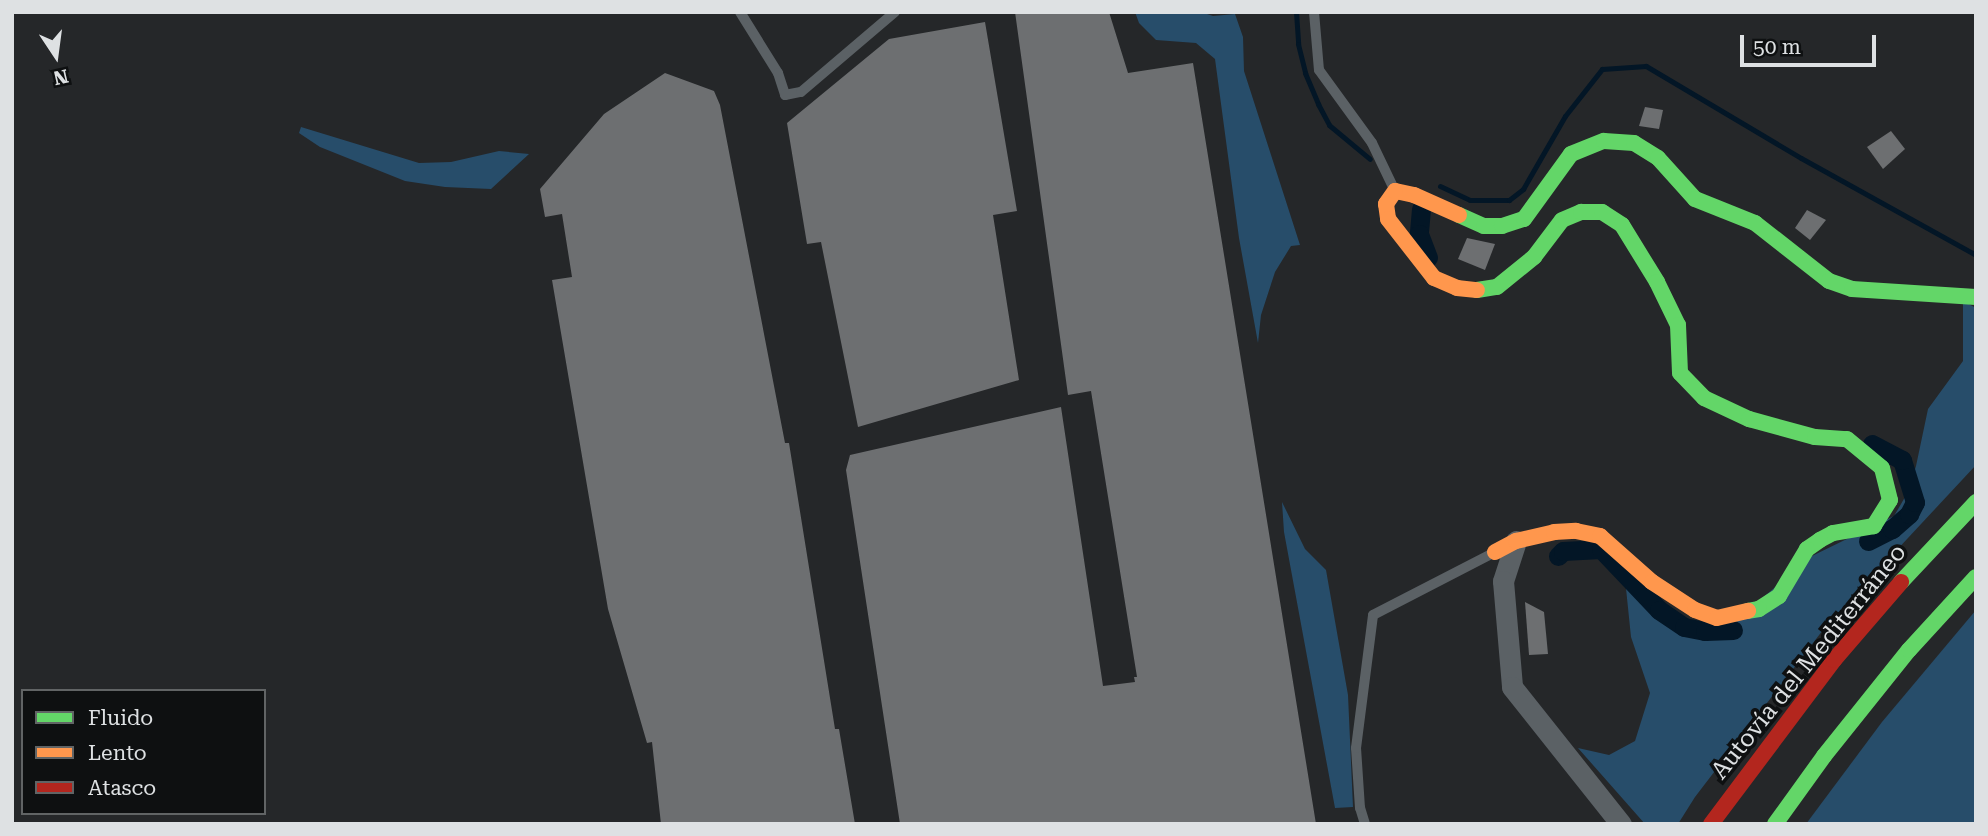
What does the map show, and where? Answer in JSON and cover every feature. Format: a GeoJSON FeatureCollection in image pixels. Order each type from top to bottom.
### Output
{"type":"FeatureCollection","features":[{"type":"Feature","properties":{"kind":"main road"},"geometry":{"type":"LineString","coordinates":[[1495,552],[1516,541],[1576,531],[1600,536],[1652,582],[1695,610],[1717,618],[1759,609],[1779,596],[1807,549],[1820,540],[1833,533],[1874,526],[1890,500],[1889,487],[1882,468],[1847,439],[1815,437],[1749,419],[1704,397],[1680,373],[1678,325],[1657,282],[1622,225],[1602,212],[1581,212],[1562,220],[1534,257],[1497,287],[1478,290],[1457,288],[1434,278],[1388,219],[1386,204],[1395,191],[1414,195],[1484,226],[1502,226],[1524,219],[1571,154],[1604,141],[1634,143],[1658,158],[1695,199],[1755,223],[1829,281],[1852,289],[1967,294],[1976,298]]}},
{"type":"Feature","properties":{"kind":"main road","name":"Autovía del Mediterráneo"},"geometry":{"type":"LineString","coordinates":[[1711,824],[1834,660],[1923,556],[1976,502]]}},
{"type":"Feature","properties":{"kind":"main road"},"geometry":{"type":"LineString","coordinates":[[1775,824],[1824,756],[1909,650],[1976,577]]}},
{"type":"Feature","properties":{"kind":"street"},"geometry":{"type":"LineString","coordinates":[[1516,541],[1503,581],[1512,687],[1621,824]]}},
{"type":"Feature","properties":{"kind":"lane"},"geometry":{"type":"LineString","coordinates":[[740,12],[778,73],[785,94],[801,92],[895,12]]}},
{"type":"Feature","properties":{"kind":"lane"},"geometry":{"type":"LineString","coordinates":[[1314,12],[1319,70],[1372,143],[1395,191]]}},
{"type":"Feature","properties":{"kind":"lane"},"geometry":{"type":"LineString","coordinates":[[1365,824],[1360,808],[1356,748],[1373,615],[1495,552]]}},
{"type":"Feature","properties":{"kind":"shaded area"},"geometry":{"type":"Polygon","coordinates":[[[1135,12],[1201,12],[1213,16],[1235,14],[1243,37],[1244,71],[1300,245],[1291,246],[1275,272],[1261,315],[1258,343],[1239,238],[1215,59],[1196,43],[1156,40],[1139,23],[1135,12]]]}},
{"type":"Feature","properties":{"kind":"shaded area"},"geometry":{"type":"Polygon","coordinates":[[[301,127],[419,163],[451,162],[499,151],[529,154],[491,189],[445,187],[405,181],[320,147],[299,133],[301,127]]]}},
{"type":"Feature","properties":{"kind":"shaded area"},"geometry":{"type":"Polygon","coordinates":[[[1963,301],[1976,308],[1976,465],[1826,626],[1695,797],[1678,824],[1645,824],[1578,748],[1609,755],[1635,741],[1650,693],[1631,637],[1624,569],[1679,619],[1694,625],[1727,628],[1812,556],[1894,516],[1908,492],[1928,409],[1963,361],[1963,301]]]}},
{"type":"Feature","properties":{"kind":"shaded area"},"geometry":{"type":"Polygon","coordinates":[[[1282,502],[1305,549],[1326,570],[1348,695],[1353,807],[1335,808],[1284,532],[1282,502]]]}},
{"type":"Feature","properties":{"kind":"shaded area"},"geometry":{"type":"Polygon","coordinates":[[[1976,610],[1976,824],[1806,824],[1882,722],[1976,610]]]}},
{"type":"Feature","properties":{"kind":"building"},"geometry":{"type":"Polygon","coordinates":[[[1015,12],[1109,12],[1128,73],[1193,63],[1316,824],[900,824],[846,470],[850,455],[1061,407],[1103,686],[1135,682],[1134,677],[1137,677],[1091,391],[1068,395],[1015,12]]]}},
{"type":"Feature","properties":{"kind":"building"},"geometry":{"type":"Polygon","coordinates":[[[985,22],[1017,211],[993,215],[1019,380],[858,427],[821,242],[807,244],[787,123],[889,39],[985,22]]]}},
{"type":"Feature","properties":{"kind":"building"},"geometry":{"type":"Polygon","coordinates":[[[665,73],[714,91],[720,105],[785,443],[789,443],[835,729],[839,729],[855,824],[661,824],[652,742],[647,743],[608,609],[552,280],[572,277],[562,214],[545,217],[540,189],[604,114],[665,73]]]}},
{"type":"Feature","properties":{"kind":"building"},"geometry":{"type":"Polygon","coordinates":[[[1645,107],[1663,110],[1659,129],[1639,126],[1645,107]]]}},
{"type":"Feature","properties":{"kind":"building"},"geometry":{"type":"Polygon","coordinates":[[[1891,131],[1905,149],[1883,169],[1867,147],[1891,131]]]}},
{"type":"Feature","properties":{"kind":"building"},"geometry":{"type":"Polygon","coordinates":[[[1807,210],[1826,220],[1810,240],[1795,228],[1807,210]]]}},
{"type":"Feature","properties":{"kind":"building"},"geometry":{"type":"Polygon","coordinates":[[[1467,238],[1495,244],[1485,270],[1458,259],[1467,238]]]}},
{"type":"Feature","properties":{"kind":"building"},"geometry":{"type":"Polygon","coordinates":[[[1525,602],[1544,612],[1548,654],[1529,655],[1525,602]]]}},
{"type":"Feature","properties":{"kind":"waterway"},"geometry":{"type":"LineString","coordinates":[[1296,12],[1298,44],[1305,73],[1318,104],[1329,125],[1370,159]]}},
{"type":"Feature","properties":{"kind":"waterway"},"geometry":{"type":"LineString","coordinates":[[1440,186],[1470,200],[1509,200],[1523,189],[1565,116],[1602,69],[1646,66],[1801,158],[1976,255]]}},
{"type":"Feature","properties":{"kind":"waterway"},"geometry":{"type":"LineString","coordinates":[[1421,209],[1419,234],[1428,257]]}},
{"type":"Feature","properties":{"kind":"waterway"},"geometry":{"type":"LineString","coordinates":[[1868,541],[1892,529],[1909,514],[1915,502],[1902,460],[1872,444]]}},
{"type":"Feature","properties":{"kind":"waterway"},"geometry":{"type":"LineString","coordinates":[[1558,556],[1563,551],[1601,549],[1659,610],[1684,627],[1705,631],[1733,630]]}},
{"type":"Feature","properties":{"kind":"traffic: fast"},"geometry":{"type":"LineString","coordinates":[[1459,215],[1484,226],[1502,226],[1524,219],[1571,154],[1604,141],[1634,143],[1658,158],[1695,199],[1755,223],[1829,281],[1852,289],[1976,297]]}},
{"type":"Feature","properties":{"kind":"traffic: fast"},"geometry":{"type":"LineString","coordinates":[[1477,290],[1497,287],[1534,257],[1562,220],[1581,212],[1602,212],[1622,225],[1657,282],[1678,325],[1680,373],[1704,398],[1749,419],[1815,437],[1847,439],[1882,468],[1890,500],[1874,526],[1833,533],[1820,540],[1807,549],[1779,596],[1759,609],[1748,611]]}},
{"type":"Feature","properties":{"kind":"traffic: fast"},"geometry":{"type":"LineString","coordinates":[[1901,582],[1976,502]]}},
{"type":"Feature","properties":{"kind":"traffic: fast"},"geometry":{"type":"LineString","coordinates":[[1775,824],[1824,756],[1909,650],[1976,577]]}},
{"type":"Feature","properties":{"kind":"traffic: slow"},"geometry":{"type":"LineString","coordinates":[[1459,215],[1414,195],[1395,191],[1386,204],[1388,219],[1434,278],[1457,288],[1477,290]]}},
{"type":"Feature","properties":{"kind":"traffic: slow"},"geometry":{"type":"LineString","coordinates":[[1495,552],[1516,541],[1554,532],[1576,531],[1600,536],[1652,582],[1695,610],[1717,618],[1748,611]]}},
{"type":"Feature","properties":{"kind":"traffic: jam"},"geometry":{"type":"LineString","coordinates":[[1711,824],[1834,660],[1901,582]]}}]}
